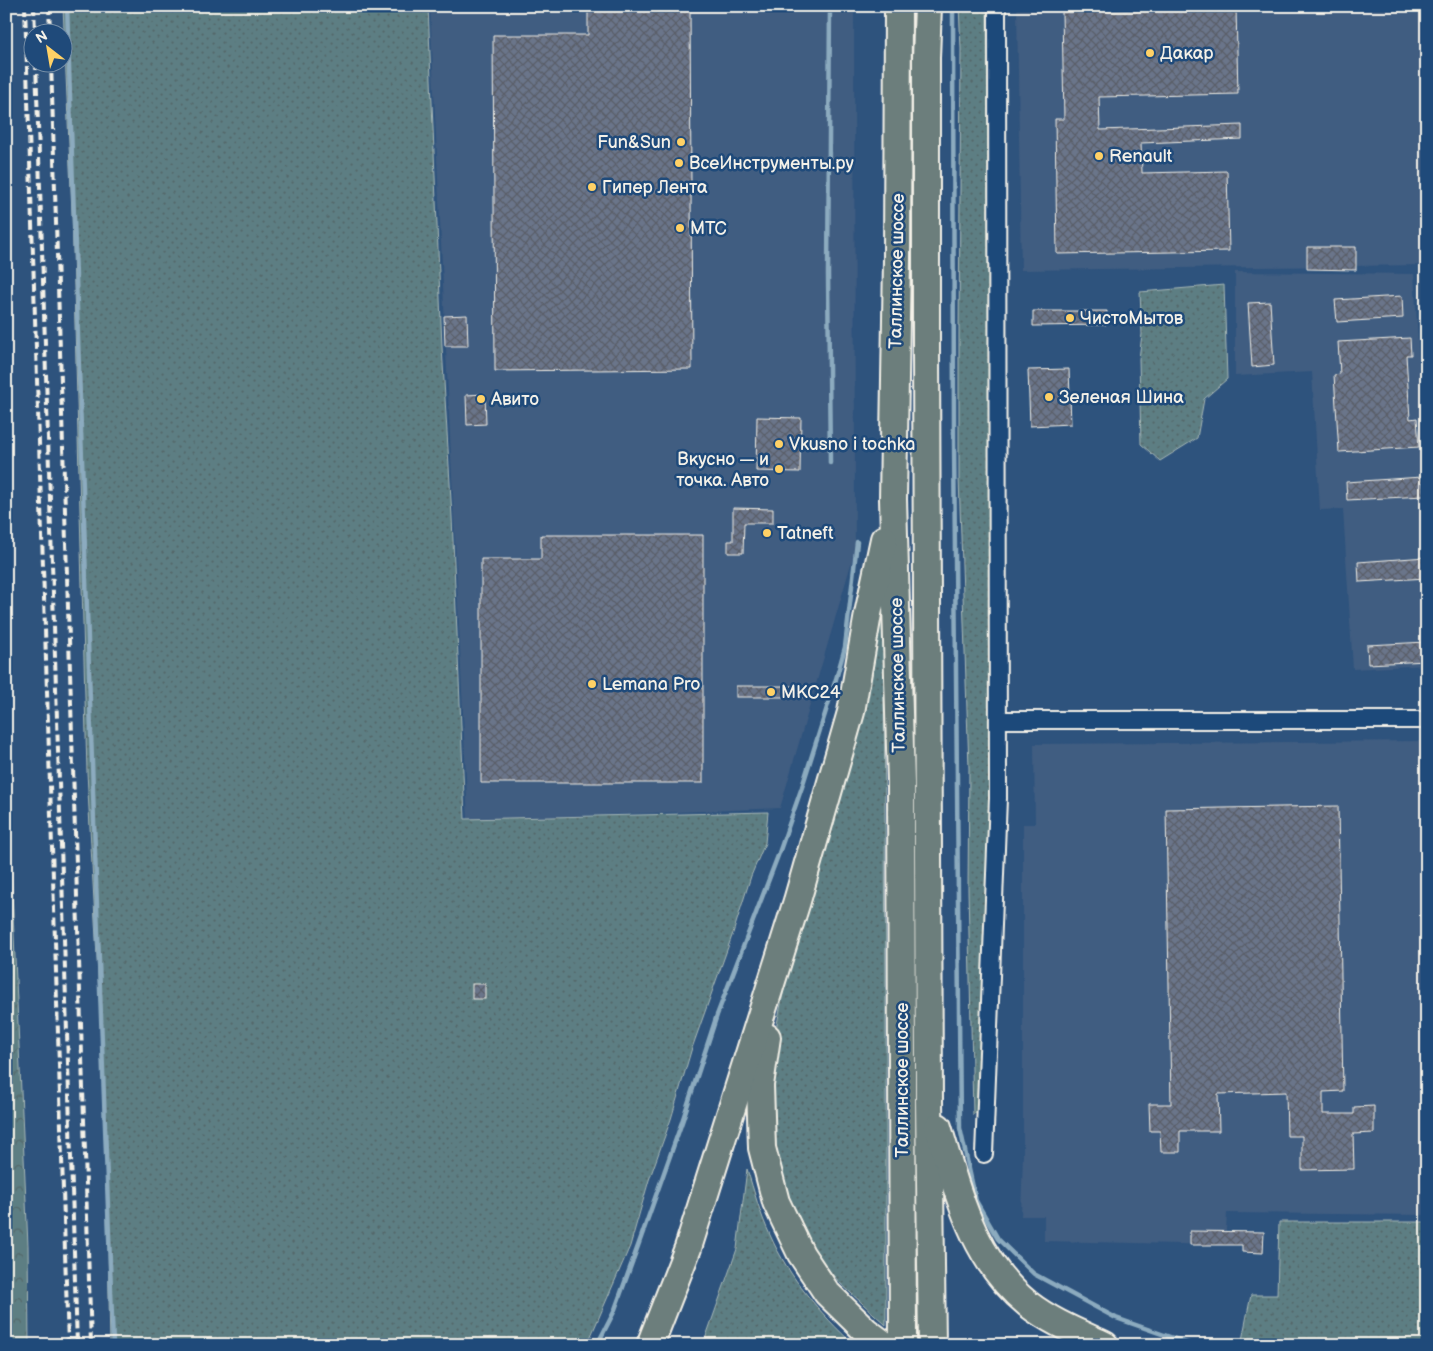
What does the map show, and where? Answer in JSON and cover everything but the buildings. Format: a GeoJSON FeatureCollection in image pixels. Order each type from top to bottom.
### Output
{"type":"FeatureCollection","features":[{"type":"Feature","properties":{"kind":"main road","name":"Таллинское шоссе"},"geometry":{"type":"LineString","coordinates":[[898,6],[897,259],[893,499],[901,793],[903,1345]]}},
{"type":"Feature","properties":{"kind":"main road","name":"Таллинское шоссе"},"geometry":{"type":"LineString","coordinates":[[928,6],[926,58],[926,348],[929,1100],[932,1345]]}},
{"type":"Feature","properties":{"kind":"main road"},"geometry":{"type":"LineString","coordinates":[[650,1345],[688,1248],[797,901],[851,712],[868,614],[893,499]]}},
{"type":"Feature","properties":{"kind":"main road"},"geometry":{"type":"LineString","coordinates":[[797,901],[766,1041],[760,1085],[762,1148],[776,1202],[801,1254],[827,1293],[866,1331],[885,1345]]}},
{"type":"Feature","properties":{"kind":"main road"},"geometry":{"type":"LineString","coordinates":[[929,1100],[968,1219],[987,1258],[1006,1282],[1028,1304],[1062,1326],[1105,1345]]}},
{"type":"Feature","properties":{"kind":"street"},"geometry":{"type":"LineString","coordinates":[[984,1154],[998,798],[998,6]]}},
{"type":"Feature","properties":{"kind":"street"},"geometry":{"type":"LineString","coordinates":[[998,720],[1427,720]]}},
{"type":"Feature","properties":{"kind":"shaded area"},"geometry":{"type":"Polygon","coordinates":[[[430,6],[854,6],[855,550],[780,808],[468,820],[430,6]]]}},
{"type":"Feature","properties":{"kind":"shaded area"},"geometry":{"type":"Polygon","coordinates":[[[1017,6],[1427,6],[1427,265],[1021,270],[1017,6]]]}},
{"type":"Feature","properties":{"kind":"shaded area"},"geometry":{"type":"Polygon","coordinates":[[[1235,272],[1414,274],[1427,492],[1427,665],[1353,669],[1343,509],[1320,510],[1312,372],[1235,376],[1235,272]]]}},
{"type":"Feature","properties":{"kind":"shaded area"},"geometry":{"type":"Polygon","coordinates":[[[1427,741],[1427,1215],[1227,1213],[1225,1245],[1044,1241],[1044,1216],[1021,1216],[1023,1155],[1023,824],[1035,824],[1034,744],[1427,741]]]}},
{"type":"Feature","properties":{"kind":"green space"},"geometry":{"type":"Polygon","coordinates":[[[63,6],[428,6],[442,347],[452,517],[465,819],[768,812],[765,843],[751,876],[691,1051],[671,1119],[649,1180],[630,1246],[587,1345],[110,1345],[105,1105],[87,772],[72,213],[66,72],[72,72],[72,22],[64,22],[63,6]]]}},
{"type":"Feature","properties":{"kind":"green space"},"geometry":{"type":"Polygon","coordinates":[[[959,6],[987,6],[991,786],[985,905],[987,949],[980,1107],[973,1115],[968,889],[969,768],[959,478],[961,49],[959,6]]]}},
{"type":"Feature","properties":{"kind":"green space"},"geometry":{"type":"Polygon","coordinates":[[[1224,285],[1227,379],[1204,399],[1197,438],[1160,461],[1141,444],[1139,359],[1142,334],[1140,292],[1224,285]]]}},
{"type":"Feature","properties":{"kind":"green space"},"geometry":{"type":"Polygon","coordinates":[[[885,587],[886,1325],[839,1282],[822,1262],[803,1232],[789,1199],[778,1162],[772,1128],[772,1049],[786,979],[885,587]]]}},
{"type":"Feature","properties":{"kind":"green space"},"geometry":{"type":"Polygon","coordinates":[[[6,758],[28,1246],[29,1345],[6,1345],[6,758]]]}},
{"type":"Feature","properties":{"kind":"green space"},"geometry":{"type":"Polygon","coordinates":[[[747,1169],[766,1227],[786,1266],[817,1307],[854,1345],[703,1345],[737,1249],[747,1169]]]}},
{"type":"Feature","properties":{"kind":"green space"},"geometry":{"type":"Polygon","coordinates":[[[1279,1222],[1427,1222],[1427,1345],[1241,1345],[1251,1295],[1277,1295],[1279,1222]]]}},
{"type":"Feature","properties":{"kind":"waterway"},"geometry":{"type":"LineString","coordinates":[[67,6],[113,1345]]}},
{"type":"Feature","properties":{"kind":"waterway"},"geometry":{"type":"LineString","coordinates":[[830,6],[828,274],[830,463]]}},
{"type":"Feature","properties":{"kind":"waterway"},"geometry":{"type":"LineString","coordinates":[[953,6],[954,440],[960,1128],[976,1201],[998,1239],[1034,1274],[1116,1318],[1193,1345]]}},
{"type":"Feature","properties":{"kind":"waterway"},"geometry":{"type":"LineString","coordinates":[[597,1345],[614,1312],[682,1122],[717,1015],[779,853],[802,787],[845,647],[857,542]]}},
{"type":"Feature","properties":{"kind":"railway"},"geometry":{"type":"LineString","coordinates":[[25,6],[68,1345]]}},
{"type":"Feature","properties":{"kind":"railway"},"geometry":{"type":"LineString","coordinates":[[34,6],[35,22]]}},
{"type":"Feature","properties":{"kind":"railway"},"geometry":{"type":"LineString","coordinates":[[49,6],[50,22]]}},
{"type":"Feature","properties":{"kind":"railway"},"geometry":{"type":"LineString","coordinates":[[36,72],[77,1345]]}},
{"type":"Feature","properties":{"kind":"railway"},"geometry":{"type":"LineString","coordinates":[[51,72],[91,1345]]}},
{"type":"Feature","properties":{"kind":"place","name":"Дакар"},"geometry":{"type":"Point","coordinates":[1150,53]}},
{"type":"Feature","properties":{"kind":"place","name":"Fun&Sun"},"geometry":{"type":"Point","coordinates":[681,142]}},
{"type":"Feature","properties":{"kind":"place","name":"Renault"},"geometry":{"type":"Point","coordinates":[1099,156]}},
{"type":"Feature","properties":{"kind":"place","name":"ВсеИнструменты.ру"},"geometry":{"type":"Point","coordinates":[679,163]}},
{"type":"Feature","properties":{"kind":"place","name":"Гипер Лента"},"geometry":{"type":"Point","coordinates":[592,187]}},
{"type":"Feature","properties":{"kind":"place","name":"МТС"},"geometry":{"type":"Point","coordinates":[680,228]}},
{"type":"Feature","properties":{"kind":"place","name":"ЧистоМытов"},"geometry":{"type":"Point","coordinates":[1070,318]}},
{"type":"Feature","properties":{"kind":"place","name":"Зеленая Шина"},"geometry":{"type":"Point","coordinates":[1049,397]}},
{"type":"Feature","properties":{"kind":"place","name":"Авито"},"geometry":{"type":"Point","coordinates":[481,399]}},
{"type":"Feature","properties":{"kind":"place","name":"Vkusno i tochka"},"geometry":{"type":"Point","coordinates":[779,444]}},
{"type":"Feature","properties":{"kind":"place","name":"Вкусно — и точка. Авто"},"geometry":{"type":"Point","coordinates":[779,469]}},
{"type":"Feature","properties":{"kind":"place","name":"Tatneft"},"geometry":{"type":"Point","coordinates":[767,533]}},
{"type":"Feature","properties":{"kind":"place","name":"Lemana Pro"},"geometry":{"type":"Point","coordinates":[592,684]}},
{"type":"Feature","properties":{"kind":"place","name":"МКС24"},"geometry":{"type":"Point","coordinates":[771,692]}}]}
